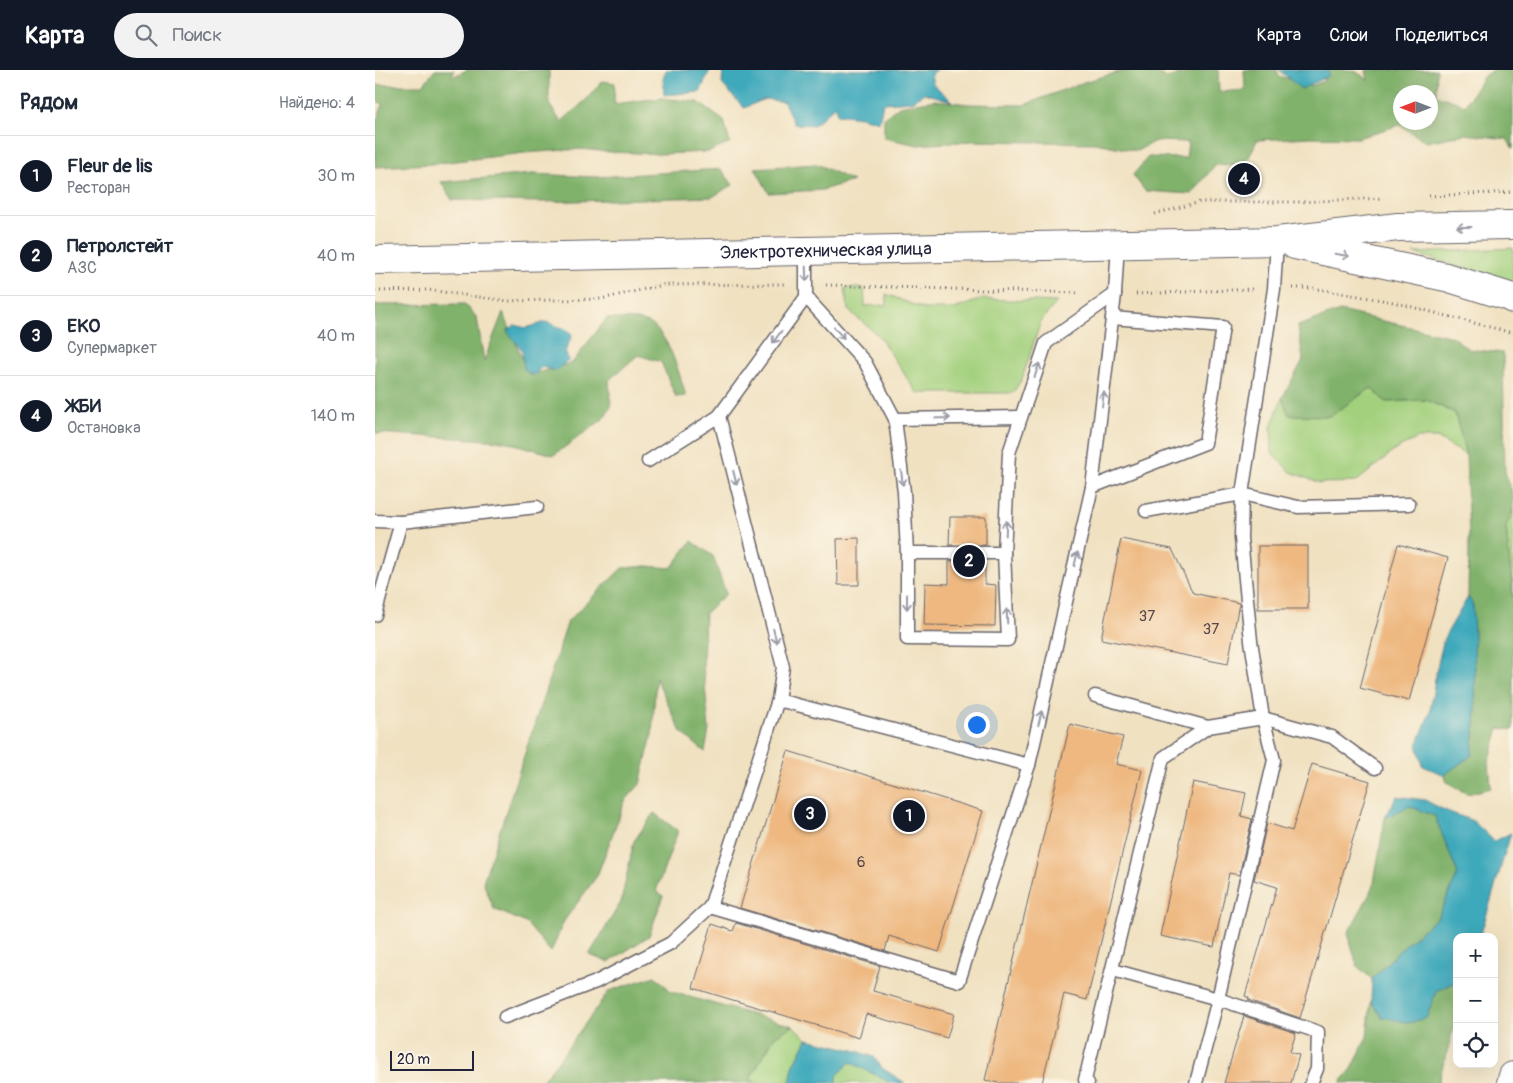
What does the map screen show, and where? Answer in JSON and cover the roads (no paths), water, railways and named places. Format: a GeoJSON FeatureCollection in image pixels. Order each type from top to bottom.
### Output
{"type":"FeatureCollection","features":[{"type":"Feature","properties":{"kind":"main road"},"geometry":{"type":"LineString","coordinates":[[1277,241],[1399,227],[1513,225]]}},
{"type":"Feature","properties":{"kind":"main road"},"geometry":{"type":"LineString","coordinates":[[1277,241],[1446,277],[1513,299]]}},
{"type":"Feature","properties":{"kind":"main road","name":"Электротехническая улица"},"geometry":{"type":"LineString","coordinates":[[375,260],[1277,241]]}},
{"type":"Feature","properties":{"kind":"main road"},"geometry":{"type":"LineString","coordinates":[[1511,1083],[1513,1076]]}},
{"type":"Feature","properties":{"kind":"lane"},"geometry":{"type":"LineString","coordinates":[[1196,1083],[1218,999],[1274,760],[1263,718],[1251,640],[1241,538],[1242,494],[1274,289],[1277,241]]}},
{"type":"Feature","properties":{"kind":"lane"},"geometry":{"type":"LineString","coordinates":[[710,907],[959,981],[1029,765],[1092,487],[1115,294],[1118,244]]}},
{"type":"Feature","properties":{"kind":"lane"},"geometry":{"type":"LineString","coordinates":[[648,461],[719,416],[806,297],[806,251]]}},
{"type":"Feature","properties":{"kind":"lane"},"geometry":{"type":"LineString","coordinates":[[806,297],[865,362],[895,419],[904,492],[907,553],[907,639],[1008,640],[1005,553],[1009,453],[1046,343],[1115,294]]}},
{"type":"Feature","properties":{"kind":"lane"},"geometry":{"type":"LineString","coordinates":[[1092,487],[1205,443],[1223,326],[1112,318]]}},
{"type":"Feature","properties":{"kind":"lane"},"geometry":{"type":"LineString","coordinates":[[505,1017],[596,982],[671,943],[710,907],[778,700],[783,667],[719,416]]}},
{"type":"Feature","properties":{"kind":"lane"},"geometry":{"type":"LineString","coordinates":[[895,419],[1021,417]]}},
{"type":"Feature","properties":{"kind":"lane"},"geometry":{"type":"LineString","coordinates":[[1146,511],[1242,494],[1298,507],[1409,504]]}},
{"type":"Feature","properties":{"kind":"lane"},"geometry":{"type":"LineString","coordinates":[[375,521],[401,522],[537,507]]}},
{"type":"Feature","properties":{"kind":"lane"},"geometry":{"type":"LineString","coordinates":[[375,615],[401,522]]}},
{"type":"Feature","properties":{"kind":"lane"},"geometry":{"type":"LineString","coordinates":[[907,553],[1005,553]]}},
{"type":"Feature","properties":{"kind":"lane"},"geometry":{"type":"LineString","coordinates":[[1095,696],[1209,727]]}},
{"type":"Feature","properties":{"kind":"lane"},"geometry":{"type":"LineString","coordinates":[[778,700],[1029,765]]}},
{"type":"Feature","properties":{"kind":"lane"},"geometry":{"type":"LineString","coordinates":[[1089,1083],[1085,1080],[1163,758],[1209,727],[1263,718],[1332,737],[1375,768]]}},
{"type":"Feature","properties":{"kind":"lane"},"geometry":{"type":"LineString","coordinates":[[1113,970],[1218,999],[1318,1032],[1317,1070],[1311,1083]]}},
{"type":"Feature","properties":{"kind":"water"},"geometry":{"type":"Polygon","coordinates":[[[666,70],[710,70],[700,92],[664,95],[663,78],[666,70]]]}},
{"type":"Feature","properties":{"kind":"water"},"geometry":{"type":"Polygon","coordinates":[[[723,70],[936,70],[931,74],[933,84],[952,101],[924,93],[913,101],[883,103],[879,122],[861,117],[837,114],[836,105],[814,125],[794,124],[784,102],[765,99],[744,108],[722,84],[723,70]]]}},
{"type":"Feature","properties":{"kind":"water"},"geometry":{"type":"Polygon","coordinates":[[[1279,70],[1328,70],[1329,76],[1301,89],[1279,70]]]}},
{"type":"Feature","properties":{"kind":"water"},"geometry":{"type":"Polygon","coordinates":[[[546,322],[568,330],[572,336],[565,352],[569,360],[555,371],[542,367],[533,376],[524,369],[522,350],[507,331],[515,325],[526,328],[546,322]]]}},
{"type":"Feature","properties":{"kind":"water"},"geometry":{"type":"Polygon","coordinates":[[[1468,597],[1473,605],[1476,713],[1472,755],[1444,775],[1423,766],[1417,745],[1430,712],[1436,672],[1444,638],[1468,597]]]}},
{"type":"Feature","properties":{"kind":"water"},"geometry":{"type":"Polygon","coordinates":[[[1397,796],[1425,800],[1444,810],[1473,821],[1494,841],[1511,833],[1481,933],[1453,933],[1453,983],[1436,991],[1427,1017],[1410,1023],[1382,1017],[1371,1001],[1372,979],[1404,946],[1438,917],[1458,874],[1435,816],[1409,806],[1385,818],[1397,796]]]}},
{"type":"Feature","properties":{"kind":"water"},"geometry":{"type":"Polygon","coordinates":[[[807,1039],[854,1050],[874,1057],[882,1068],[905,1083],[891,1083],[850,1062],[837,1076],[837,1083],[790,1083],[793,1067],[807,1039]]]}},
{"type":"Feature","properties":{"kind":"place","name":"ЖБИ"},"geometry":{"type":"Point","coordinates":[1244,179]}},
{"type":"Feature","properties":{"kind":"place","name":"Петролстейт"},"geometry":{"type":"Point","coordinates":[969,561]}},
{"type":"Feature","properties":{"kind":"place","name":"EKO"},"geometry":{"type":"Point","coordinates":[810,814]}},
{"type":"Feature","properties":{"kind":"place","name":"Fleur de lis"},"geometry":{"type":"Point","coordinates":[909,816]}}]}
